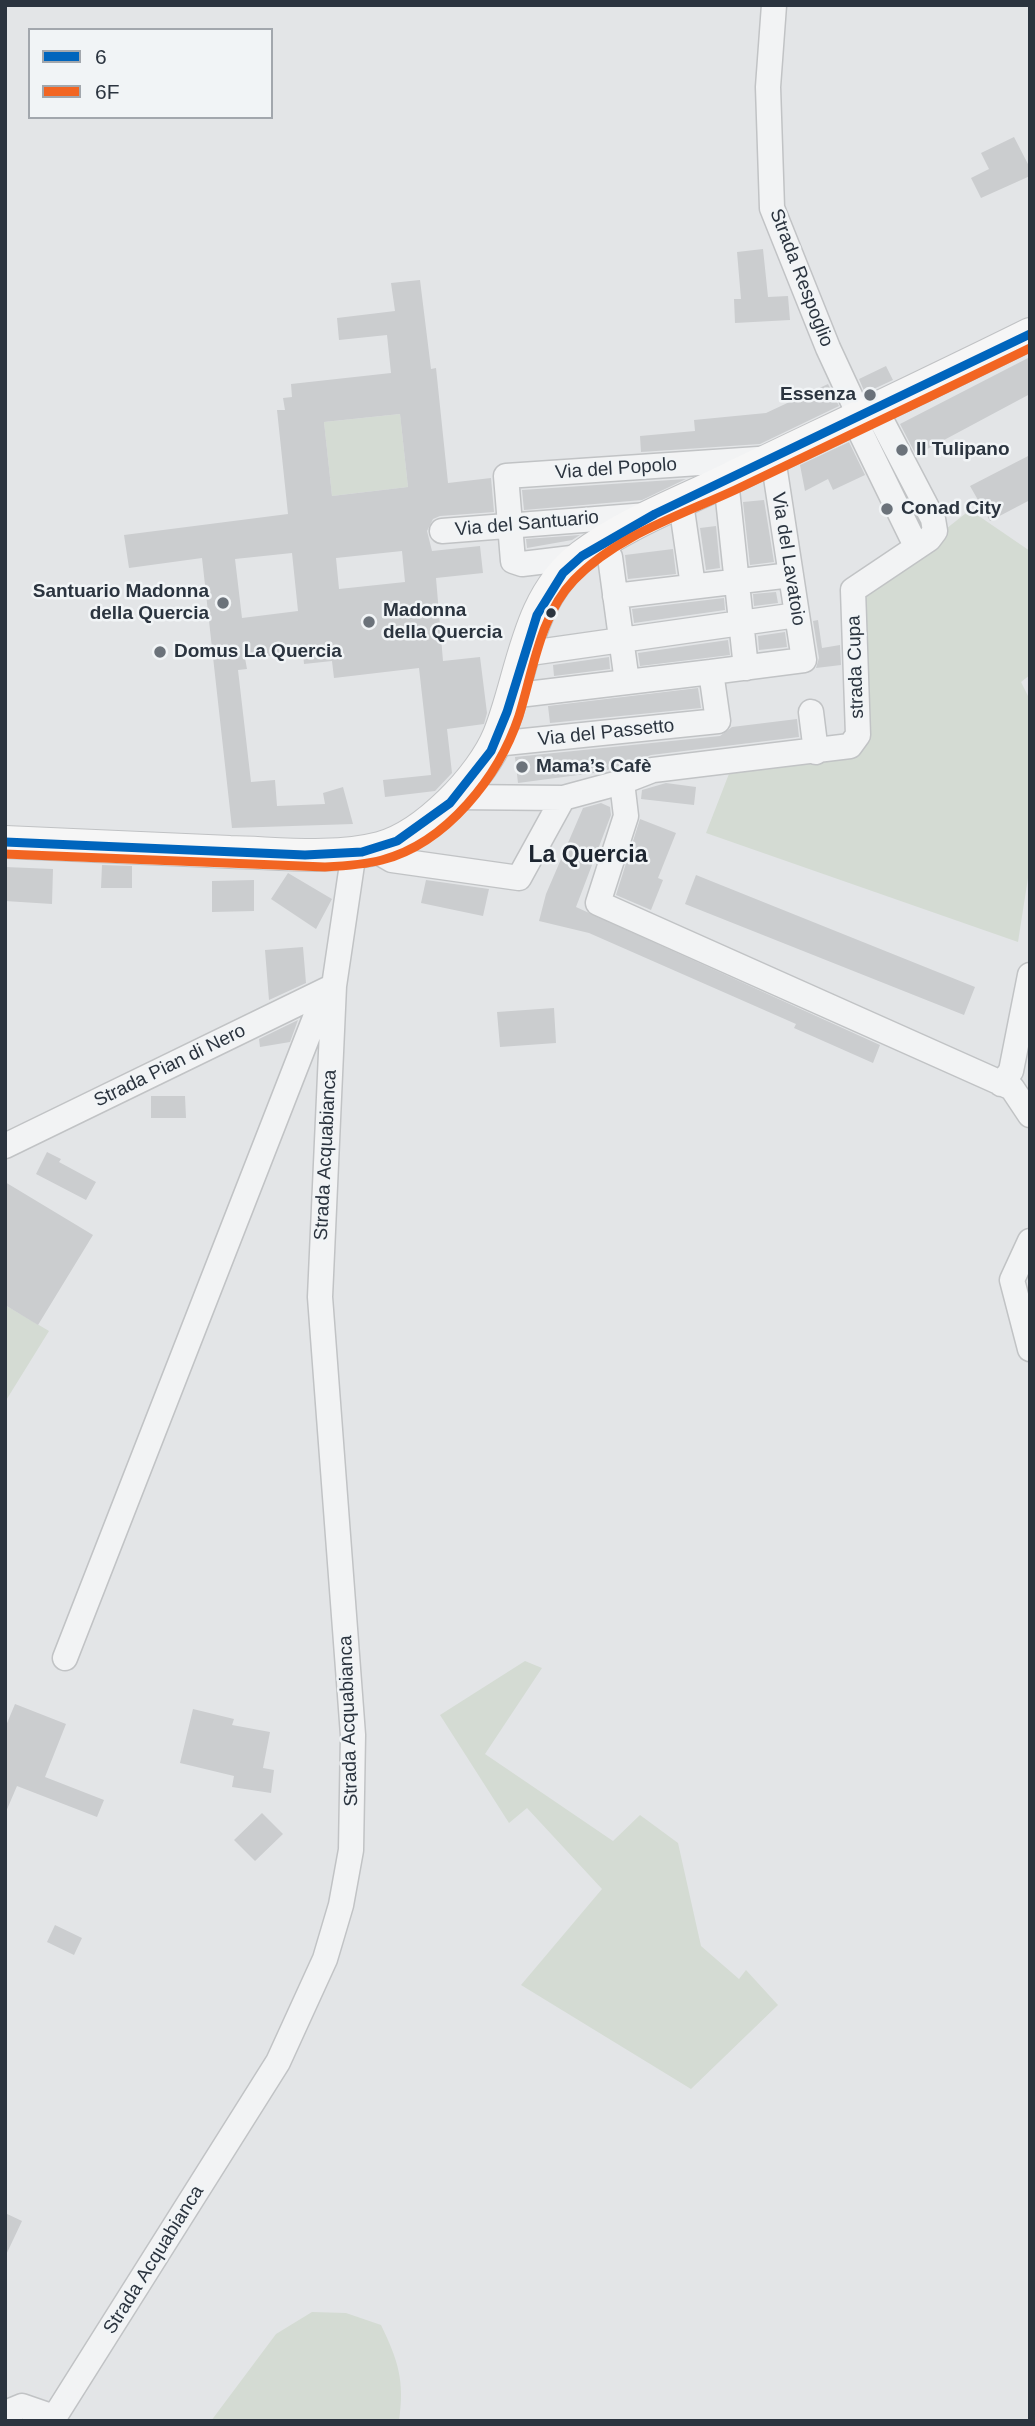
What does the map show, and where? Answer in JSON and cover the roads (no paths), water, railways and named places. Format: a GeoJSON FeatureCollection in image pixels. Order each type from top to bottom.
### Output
{"type":"FeatureCollection","features":[{"type":"Feature","properties":{"kind":"main road","name":"Via del Santuario"},"geometry":{"type":"LineString","coordinates":[[5,842],[302,854],[364,850],[402,839],[435,817],[455,797],[472,779],[495,744],[523,654],[554,586],[591,551],[668,509],[1030,334]]}},
{"type":"Feature","properties":{"kind":"street","name":"Strada Respoglio"},"geometry":{"type":"LineString","coordinates":[[774,5],[768,87],[772,208],[828,348],[864,416],[935,526],[933,534],[916,547]]}},
{"type":"Feature","properties":{"kind":"street","name":"Via del Popolo"},"geometry":{"type":"LineString","coordinates":[[510,524],[506,476],[773,458]]}},
{"type":"Feature","properties":{"kind":"street","name":"Via del Lavatoio"},"geometry":{"type":"LineString","coordinates":[[746,668],[804,660],[773,458]]}},
{"type":"Feature","properties":{"kind":"street"},"geometry":{"type":"LineString","coordinates":[[510,696],[746,668],[736,581],[730,479]]}},
{"type":"Feature","properties":{"kind":"street"},"geometry":{"type":"LineString","coordinates":[[668,509],[692,586]]}},
{"type":"Feature","properties":{"kind":"street","name":"Via del Santuario"},"geometry":{"type":"LineString","coordinates":[[442,531],[668,509]]}},
{"type":"Feature","properties":{"kind":"street"},"geometry":{"type":"LineString","coordinates":[[510,524],[513,561],[522,564],[591,551],[610,557],[627,682]]}},
{"type":"Feature","properties":{"kind":"street","name":"strada Cupa"},"geometry":{"type":"LineString","coordinates":[[455,797],[563,798],[622,782],[653,770],[850,746],[858,735],[853,590],[916,547]]}},
{"type":"Feature","properties":{"kind":"street"},"geometry":{"type":"LineString","coordinates":[[615,596],[791,575]]}},
{"type":"Feature","properties":{"kind":"street"},"geometry":{"type":"LineString","coordinates":[[523,654],[797,615]]}},
{"type":"Feature","properties":{"kind":"street","name":"Via del Passetto"},"geometry":{"type":"LineString","coordinates":[[495,744],[718,721],[711,672]]}},
{"type":"Feature","properties":{"kind":"street"},"geometry":{"type":"LineString","coordinates":[[811,712],[816,751]]}},
{"type":"Feature","properties":{"kind":"street"},"geometry":{"type":"LineString","coordinates":[[622,782],[626,816],[598,903],[1012,1088],[1030,1115]]}},
{"type":"Feature","properties":{"kind":"street"},"geometry":{"type":"LineString","coordinates":[[364,850],[392,860],[519,878],[563,798]]}},
{"type":"Feature","properties":{"kind":"street","name":"Strada Acquabianca"},"geometry":{"type":"LineString","coordinates":[[53,2419],[278,2062],[325,1959],[341,1905],[351,1850],[353,1735],[320,1297],[334,986],[364,850]]}},
{"type":"Feature","properties":{"kind":"street"},"geometry":{"type":"LineString","coordinates":[[1001,1084],[1011,1071],[1030,975]]}},
{"type":"Feature","properties":{"kind":"street","name":"Strada Acquabianca"},"geometry":{"type":"LineString","coordinates":[[65,1658],[320,1004],[334,986]]}},
{"type":"Feature","properties":{"kind":"street","name":"Strada Pian di Nero"},"geometry":{"type":"LineString","coordinates":[[5,1146],[334,986]]}},
{"type":"Feature","properties":{"kind":"street"},"geometry":{"type":"LineString","coordinates":[[1030,1241],[1012,1280],[1030,1349]]}},
{"type":"Feature","properties":{"kind":"street"},"geometry":{"type":"LineString","coordinates":[[5,2413],[22,2406],[53,2419]]}},
{"type":"Feature","properties":{"kind":"place","name":"Essenza"},"geometry":{"type":"Point","coordinates":[870,395]}},
{"type":"Feature","properties":{"kind":"place","name":"Il Tulipano"},"geometry":{"type":"Point","coordinates":[902,450]}},
{"type":"Feature","properties":{"kind":"place","name":"Conad City"},"geometry":{"type":"Point","coordinates":[887,509]}},
{"type":"Feature","properties":{"kind":"place","name":"Santuario Madonna della Quercia"},"geometry":{"type":"Point","coordinates":[223,603]}},
{"type":"Feature","properties":{"kind":"place","name":"Madonna della Quercia"},"geometry":{"type":"Point","coordinates":[369,622]}},
{"type":"Feature","properties":{"kind":"place","name":"Domus La Quercia"},"geometry":{"type":"Point","coordinates":[160,652]}},
{"type":"Feature","properties":{"kind":"place","name":"Mama’s Cafè"},"geometry":{"type":"Point","coordinates":[522,767]}},
{"type":"Feature","properties":{"kind":"district","name":"La Quercia"},"geometry":{"type":"Point","coordinates":[588,856]}}]}
